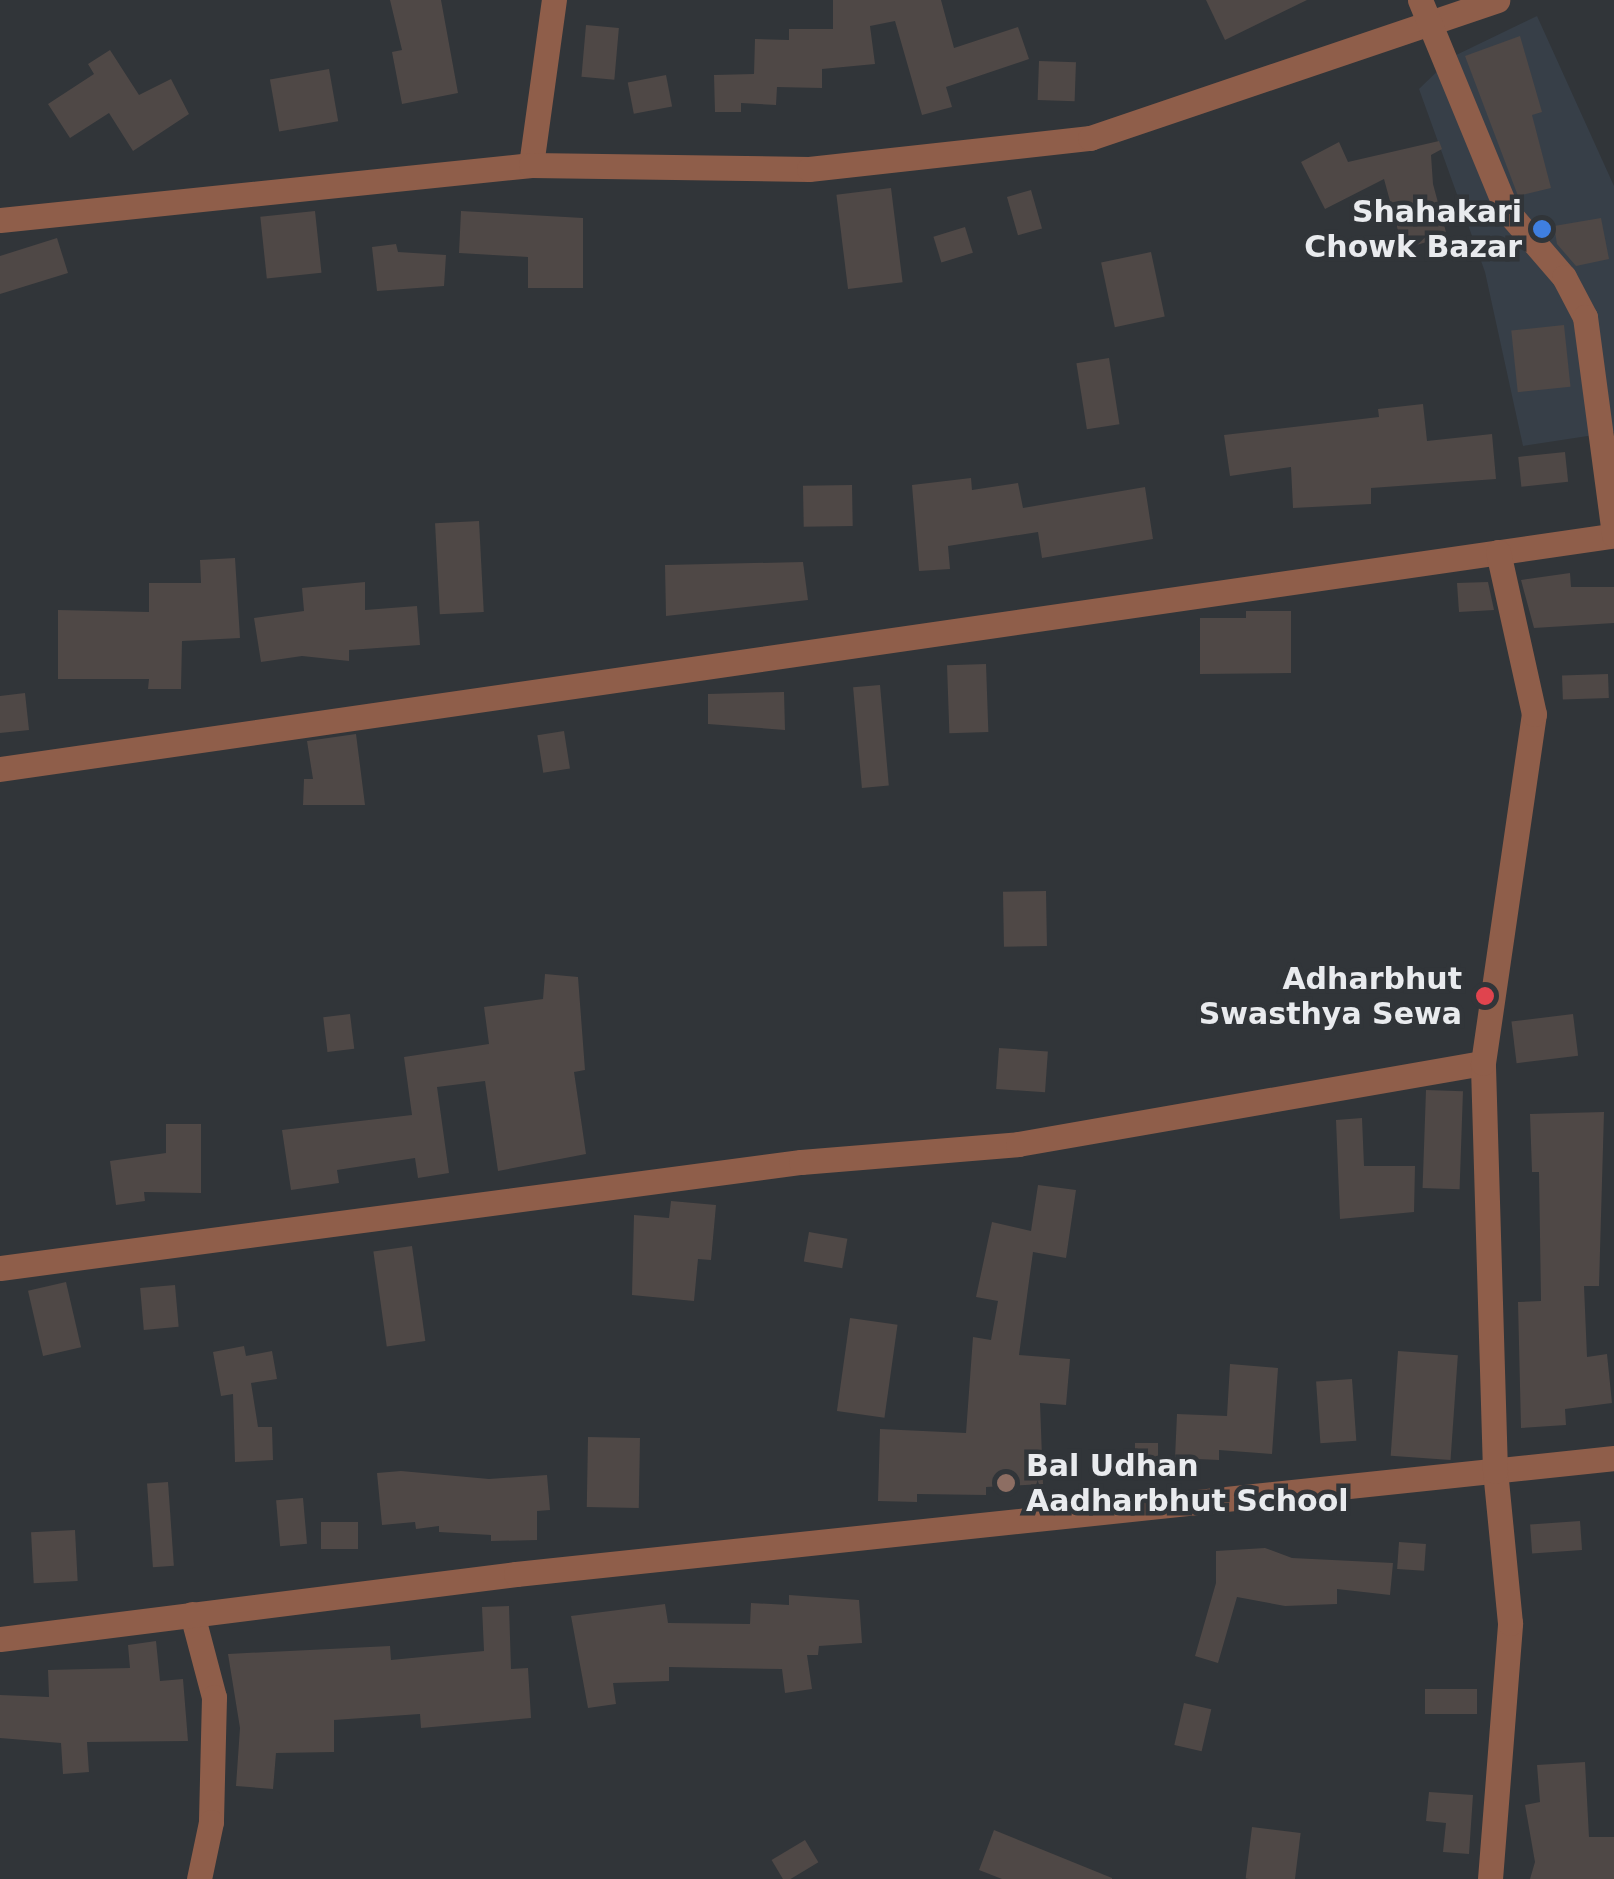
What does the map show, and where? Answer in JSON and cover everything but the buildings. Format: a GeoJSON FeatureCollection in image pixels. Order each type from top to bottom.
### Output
{"type":"FeatureCollection","features":[{"type":"Feature","properties":{"kind":"street"},"geometry":{"type":"LineString","coordinates":[[532,165],[554,0]]}},
{"type":"Feature","properties":{"kind":"street"},"geometry":{"type":"LineString","coordinates":[[0,769],[1612,535],[1598,378],[1585,317],[1564,277],[1514,224],[1420,0]]}},
{"type":"Feature","properties":{"kind":"street"},"geometry":{"type":"LineString","coordinates":[[0,220],[532,165],[809,168],[1090,138],[1497,0]]}},
{"type":"Feature","properties":{"kind":"street"},"geometry":{"type":"LineString","coordinates":[[1490,1879],[1510,1622],[1495,1471],[1483,1063],[1534,714],[1498,552]]}},
{"type":"Feature","properties":{"kind":"street"},"geometry":{"type":"LineString","coordinates":[[0,1268],[801,1162],[1018,1144],[1483,1063]]}},
{"type":"Feature","properties":{"kind":"street"},"geometry":{"type":"LineString","coordinates":[[0,1638],[1614,1458]]}},
{"type":"Feature","properties":{"kind":"street"},"geometry":{"type":"LineString","coordinates":[[192,1614],[214,1697],[211,1822],[199,1879]]}},
{"type":"Feature","properties":{"kind":"shaded area","name":"Shahakari Chowk Bazar"},"geometry":{"type":"Polygon","coordinates":[[[1537,16],[1614,186],[1614,432],[1523,446],[1485,272],[1419,89],[1452,57],[1537,16]]]}},
{"type":"Feature","properties":{"kind":"place","name":"Shahakari Chowk Bazar"},"geometry":{"type":"Point","coordinates":[1542,229]}},
{"type":"Feature","properties":{"kind":"place","name":"Adharbhut Swasthya Sewa"},"geometry":{"type":"Point","coordinates":[1485,996]}},
{"type":"Feature","properties":{"kind":"place","name":"Bal Udhan Aadharbhut School"},"geometry":{"type":"Point","coordinates":[1006,1483]}}]}
